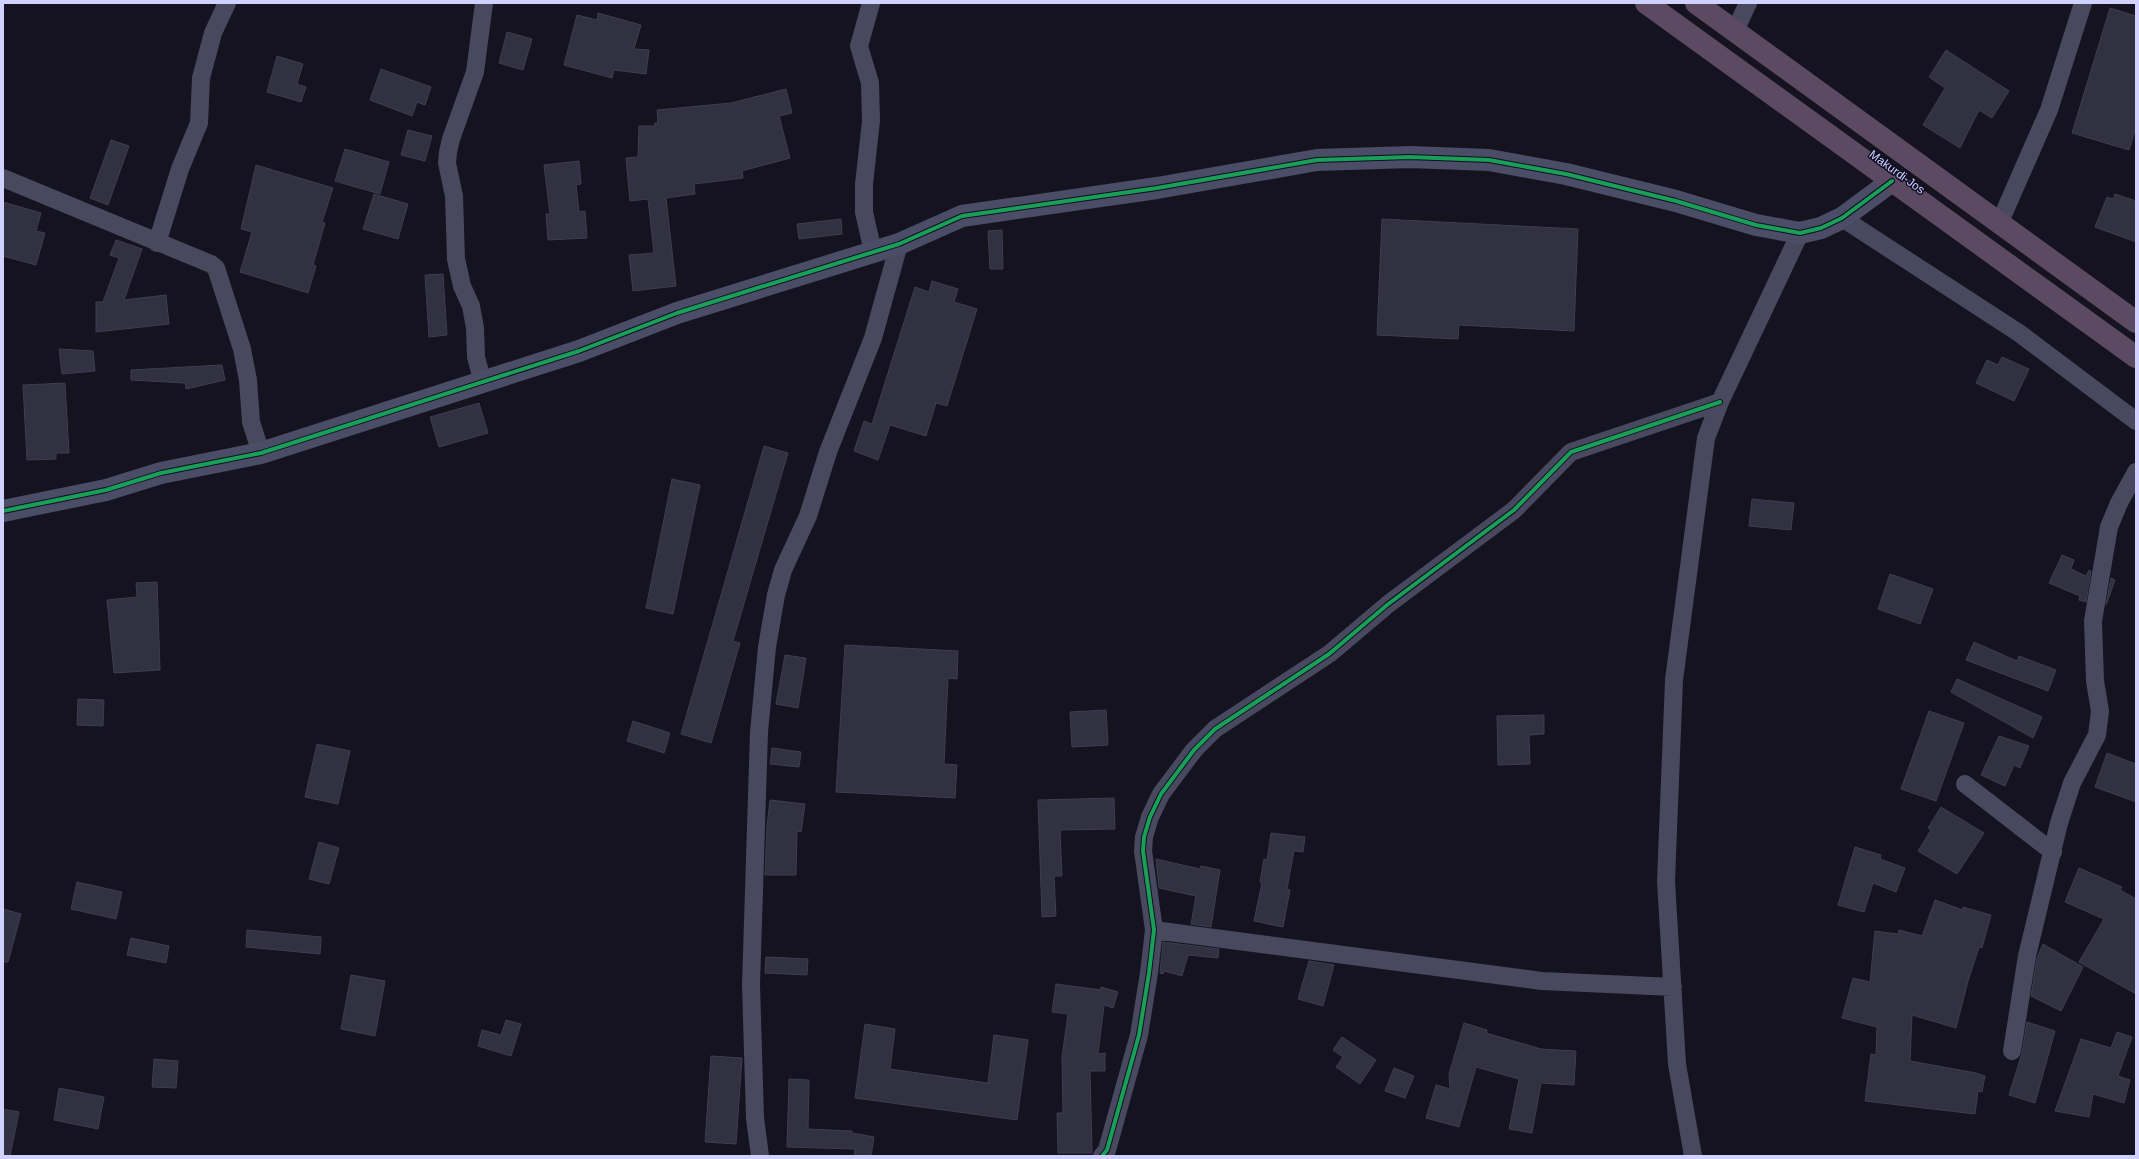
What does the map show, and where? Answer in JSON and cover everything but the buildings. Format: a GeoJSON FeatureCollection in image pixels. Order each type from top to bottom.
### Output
{"type":"FeatureCollection","features":[{"type":"Feature","properties":{"kind":"highway","name":"Makurdi-Jos"},"geometry":{"type":"LineString","coordinates":[[1646,3],[2136,357]]}},
{"type":"Feature","properties":{"kind":"highway","name":"Makurdi-Jos"},"geometry":{"type":"LineString","coordinates":[[1696,3],[2136,322]]}},
{"type":"Feature","properties":{"kind":"street"},"geometry":{"type":"LineString","coordinates":[[157,243],[180,170],[199,123],[201,78],[213,33],[227,3]]}},
{"type":"Feature","properties":{"kind":"street"},"geometry":{"type":"LineString","coordinates":[[483,383],[476,357],[475,328],[471,306],[462,286],[456,259],[454,196],[447,163],[451,139],[475,72],[484,3]]}},
{"type":"Feature","properties":{"kind":"street"},"geometry":{"type":"LineString","coordinates":[[871,3],[859,46],[870,83],[870,121],[864,184],[864,212],[873,252]]}},
{"type":"Feature","properties":{"kind":"street"},"geometry":{"type":"LineString","coordinates":[[1734,31],[1748,3]]}},
{"type":"Feature","properties":{"kind":"street"},"geometry":{"type":"LineString","coordinates":[[1999,224],[2049,110],[2083,3]]}},
{"type":"Feature","properties":{"kind":"street"},"geometry":{"type":"LineString","coordinates":[[3,511],[106,490],[161,473],[260,453],[483,383],[579,351],[677,313],[899,244],[962,216],[1157,188],[1317,160],[1410,157],[1489,160],[1566,174],[1676,202],[1756,225],[1800,233],[1821,228],[1842,218],[1892,181]]}},
{"type":"Feature","properties":{"kind":"street"},"geometry":{"type":"LineString","coordinates":[[3,178],[157,243],[212,264],[216,268],[242,349],[248,380],[251,422],[260,453]]}},
{"type":"Feature","properties":{"kind":"street"},"geometry":{"type":"LineString","coordinates":[[1842,218],[2018,333],[2136,421]]}},
{"type":"Feature","properties":{"kind":"street"},"geometry":{"type":"LineString","coordinates":[[1693,1156],[1677,1064],[1666,881],[1674,680],[1706,438],[1720,402],[1800,233]]}},
{"type":"Feature","properties":{"kind":"street"},"geometry":{"type":"LineString","coordinates":[[760,1156],[755,1118],[751,985],[759,732],[768,647],[776,595],[783,570],[808,516],[828,452],[873,338],[899,244]]}},
{"type":"Feature","properties":{"kind":"street"},"geometry":{"type":"LineString","coordinates":[[1102,1156],[1107,1150],[1139,1035],[1154,930],[1143,851],[1144,837],[1150,817],[1161,794],[1194,750],[1214,729],[1329,654],[1386,605],[1514,510],[1571,452],[1720,402]]}},
{"type":"Feature","properties":{"kind":"street"},"geometry":{"type":"LineString","coordinates":[[2012,1051],[2027,956],[2053,852],[2072,783],[2097,735],[2100,711],[2095,681],[2093,621],[2109,527],[2118,503],[2136,472]]}},
{"type":"Feature","properties":{"kind":"street"},"geometry":{"type":"LineString","coordinates":[[1965,784],[2053,852]]}},
{"type":"Feature","properties":{"kind":"street"},"geometry":{"type":"LineString","coordinates":[[1154,930],[1542,981],[1673,987]]}},
{"type":"Feature","properties":{"kind":"cycle path"},"geometry":{"type":"LineString","coordinates":[[3,511],[106,490],[161,473],[261,453],[579,351],[677,313],[899,244],[962,216],[1157,188],[1317,160],[1410,157],[1489,160],[1566,174],[1676,201],[1756,225],[1800,233],[1821,228],[1842,218],[1892,181]]}},
{"type":"Feature","properties":{"kind":"cycle path"},"geometry":{"type":"LineString","coordinates":[[1102,1156],[1107,1150],[1139,1035],[1149,973],[1154,930],[1143,851],[1144,837],[1150,817],[1161,794],[1194,750],[1215,729],[1329,654],[1387,605],[1514,510],[1571,452],[1720,402]]}}]}
